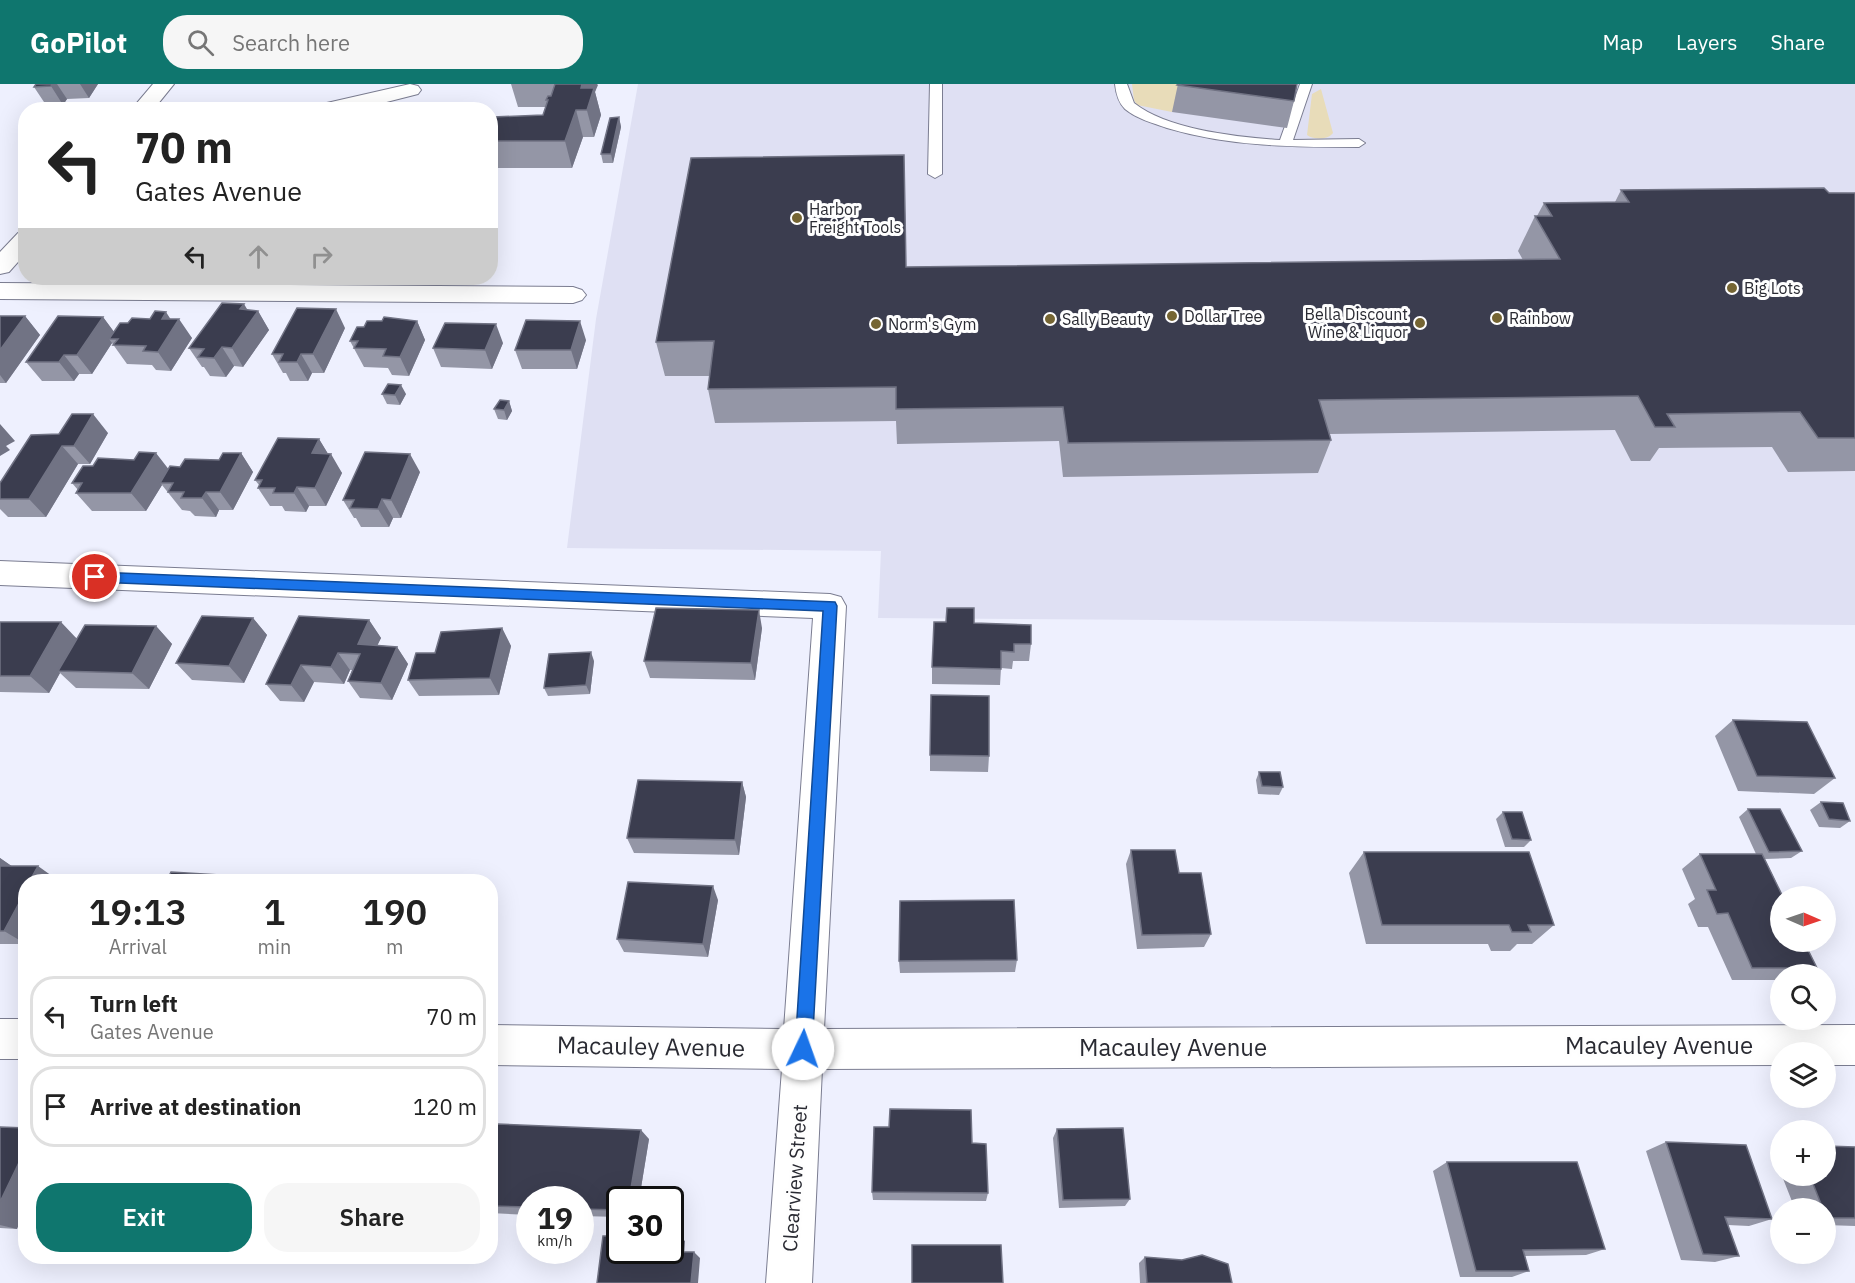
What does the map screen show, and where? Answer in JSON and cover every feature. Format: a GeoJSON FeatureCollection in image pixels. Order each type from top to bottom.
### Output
{"type":"FeatureCollection","features":[{"type":"Feature","properties":{"kind":"street"},"geometry":{"type":"LineString","coordinates":[[148,102],[164,84]]}},
{"type":"Feature","properties":{"kind":"street"},"geometry":{"type":"LineString","coordinates":[[360,102],[411,90]]}},
{"type":"Feature","properties":{"kind":"street"},"geometry":{"type":"LineString","coordinates":[[0,267],[18,247]]}},
{"type":"Feature","properties":{"kind":"street"},"geometry":{"type":"LineString","coordinates":[[0,291],[573,295]]}},
{"type":"Feature","properties":{"kind":"street","name":"Clearview Street"},"geometry":{"type":"LineString","coordinates":[[0,573],[830,606],[789,1283]]}},
{"type":"Feature","properties":{"kind":"street"},"geometry":{"type":"LineString","coordinates":[[0,1039],[18,1039]]}},
{"type":"Feature","properties":{"kind":"street","name":"Macauley Avenue"},"geometry":{"type":"LineString","coordinates":[[498,1045],[803,1049],[1855,1045]]}},
{"type":"Feature","properties":{"kind":"lane"},"geometry":{"type":"LineString","coordinates":[[935,174],[936,84]]}},
{"type":"Feature","properties":{"kind":"lane"},"geometry":{"type":"LineString","coordinates":[[1121,84],[1122,95],[1133,109],[1162,122],[1242,141],[1359,143]]}},
{"type":"Feature","properties":{"kind":"lane"},"geometry":{"type":"LineString","coordinates":[[1285,143],[1306,84]]}},
{"type":"Feature","properties":{"kind":"shaded area"},"geometry":{"type":"Polygon","coordinates":[[[638,84],[1855,84],[1855,625],[878,618],[881,551],[567,548],[596,319],[638,84]]]}},
{"type":"Feature","properties":{"kind":"shaded area"},"geometry":{"type":"Polygon","coordinates":[[[1132,84],[1182,84],[1172,112],[1137,105],[1132,84]]]}},
{"type":"Feature","properties":{"kind":"shaded area"},"geometry":{"type":"Polygon","coordinates":[[[1321,89],[1333,133],[1324,138],[1310,137],[1307,135],[1312,94],[1321,89]]]}},
{"type":"Feature","properties":{"kind":"building"},"geometry":{"type":"Polygon","coordinates":[[[36,84],[52,84],[51,86],[34,87],[36,84]]]}},
{"type":"Feature","properties":{"kind":"building"},"geometry":{"type":"Polygon","coordinates":[[[555,84],[582,84],[581,88],[594,88],[587,110],[576,110],[565,141],[498,141],[498,117],[543,115],[548,100],[546,100],[548,96],[551,96],[555,84]]]}},
{"type":"Feature","properties":{"kind":"building"},"geometry":{"type":"Polygon","coordinates":[[[1178,84],[1297,84],[1294,101],[1178,84]]]}},
{"type":"Feature","properties":{"kind":"building"},"geometry":{"type":"Polygon","coordinates":[[[619,117],[611,154],[601,154],[610,118],[619,117]]]}},
{"type":"Feature","properties":{"kind":"building"},"geometry":{"type":"Polygon","coordinates":[[[904,155],[906,267],[1560,259],[1535,216],[1552,216],[1544,203],[1629,202],[1621,190],[1824,188],[1829,193],[1855,193],[1855,438],[1818,438],[1800,412],[1667,414],[1675,427],[1655,427],[1638,396],[1319,400],[1331,440],[1068,443],[1063,407],[896,409],[896,387],[708,389],[714,341],[656,342],[691,158],[904,155]]]}},
{"type":"Feature","properties":{"kind":"building"},"geometry":{"type":"Polygon","coordinates":[[[222,303],[244,304],[240,309],[258,311],[232,348],[222,347],[214,358],[198,357],[204,349],[189,348],[222,303]]]}},
{"type":"Feature","properties":{"kind":"building"},"geometry":{"type":"Polygon","coordinates":[[[297,308],[336,309],[313,354],[301,354],[297,362],[279,362],[283,354],[272,354],[297,308]]]}},
{"type":"Feature","properties":{"kind":"building"},"geometry":{"type":"Polygon","coordinates":[[[155,311],[166,312],[162,319],[179,319],[158,352],[143,351],[146,346],[113,345],[118,339],[109,339],[120,323],[128,323],[132,318],[150,319],[155,311]]]}},
{"type":"Feature","properties":{"kind":"building"},"geometry":{"type":"Polygon","coordinates":[[[0,316],[25,316],[0,350],[0,316]]]}},
{"type":"Feature","properties":{"kind":"building"},"geometry":{"type":"Polygon","coordinates":[[[58,316],[103,317],[77,355],[64,355],[59,362],[26,362],[58,316]]]}},
{"type":"Feature","properties":{"kind":"building"},"geometry":{"type":"Polygon","coordinates":[[[384,317],[417,321],[400,357],[383,356],[386,349],[354,348],[358,341],[350,341],[357,327],[364,327],[367,321],[382,321],[384,317]]]}},
{"type":"Feature","properties":{"kind":"building"},"geometry":{"type":"Polygon","coordinates":[[[526,320],[580,321],[571,350],[515,350],[526,320]]]}},
{"type":"Feature","properties":{"kind":"building"},"geometry":{"type":"Polygon","coordinates":[[[445,323],[496,324],[485,350],[433,348],[445,323]]]}},
{"type":"Feature","properties":{"kind":"building"},"geometry":{"type":"Polygon","coordinates":[[[388,384],[401,385],[395,395],[382,394],[388,384]]]}},
{"type":"Feature","properties":{"kind":"building"},"geometry":{"type":"Polygon","coordinates":[[[500,400],[509,401],[504,410],[494,409],[500,400]]]}},
{"type":"Feature","properties":{"kind":"building"},"geometry":{"type":"Polygon","coordinates":[[[72,414],[93,414],[74,446],[62,446],[29,499],[0,499],[0,483],[31,435],[59,434],[72,414]]]}},
{"type":"Feature","properties":{"kind":"building"},"geometry":{"type":"Polygon","coordinates":[[[278,438],[319,439],[312,453],[331,454],[315,488],[297,487],[294,493],[273,493],[275,488],[258,488],[262,480],[255,480],[278,438]]]}},
{"type":"Feature","properties":{"kind":"building"},"geometry":{"type":"Polygon","coordinates":[[[139,452],[156,453],[131,493],[76,493],[82,483],[72,483],[83,466],[93,466],[98,458],[134,460],[139,452]]]}},
{"type":"Feature","properties":{"kind":"building"},"geometry":{"type":"Polygon","coordinates":[[[365,452],[410,454],[391,500],[382,499],[378,509],[350,508],[354,500],[343,500],[365,452]]]}},
{"type":"Feature","properties":{"kind":"building"},"geometry":{"type":"Polygon","coordinates":[[[223,453],[241,453],[220,492],[206,492],[202,498],[181,498],[184,492],[168,492],[173,483],[160,483],[170,466],[180,467],[185,459],[219,460],[223,453]]]}},
{"type":"Feature","properties":{"kind":"building"},"geometry":{"type":"Polygon","coordinates":[[[656,608],[759,610],[751,663],[644,661],[656,608]]]}},
{"type":"Feature","properties":{"kind":"building"},"geometry":{"type":"Polygon","coordinates":[[[947,608],[974,608],[974,623],[1031,625],[1031,644],[1014,644],[1014,652],[1001,651],[1001,669],[932,667],[934,622],[946,622],[947,608]]]}},
{"type":"Feature","properties":{"kind":"building"},"geometry":{"type":"Polygon","coordinates":[[[202,616],[253,618],[229,666],[176,663],[202,616]]]}},
{"type":"Feature","properties":{"kind":"building"},"geometry":{"type":"Polygon","coordinates":[[[299,616],[369,620],[358,644],[397,647],[381,683],[348,681],[360,654],[338,653],[331,667],[301,665],[291,685],[266,684],[299,616]]]}},
{"type":"Feature","properties":{"kind":"building"},"geometry":{"type":"Polygon","coordinates":[[[0,622],[61,622],[30,676],[0,676],[0,622]]]}},
{"type":"Feature","properties":{"kind":"building"},"geometry":{"type":"Polygon","coordinates":[[[85,625],[156,626],[132,673],[58,671],[85,625]]]}},
{"type":"Feature","properties":{"kind":"building"},"geometry":{"type":"Polygon","coordinates":[[[502,628],[490,678],[408,680],[416,653],[435,653],[441,632],[502,628]]]}},
{"type":"Feature","properties":{"kind":"building"},"geometry":{"type":"Polygon","coordinates":[[[591,652],[586,685],[544,688],[549,654],[591,652]]]}},
{"type":"Feature","properties":{"kind":"building"},"geometry":{"type":"Polygon","coordinates":[[[931,695],[989,696],[989,756],[930,755],[931,695]]]}},
{"type":"Feature","properties":{"kind":"building"},"geometry":{"type":"Polygon","coordinates":[[[1733,720],[1807,722],[1835,778],[1757,776],[1733,720]]]}},
{"type":"Feature","properties":{"kind":"building"},"geometry":{"type":"Polygon","coordinates":[[[1259,772],[1280,772],[1283,787],[1262,786],[1259,772]]]}},
{"type":"Feature","properties":{"kind":"building"},"geometry":{"type":"Polygon","coordinates":[[[638,780],[742,782],[735,840],[627,838],[638,780]]]}},
{"type":"Feature","properties":{"kind":"building"},"geometry":{"type":"Polygon","coordinates":[[[1821,802],[1843,803],[1850,821],[1829,819],[1821,802]]]}},
{"type":"Feature","properties":{"kind":"building"},"geometry":{"type":"Polygon","coordinates":[[[1748,809],[1780,809],[1802,851],[1769,852],[1748,809]]]}},
{"type":"Feature","properties":{"kind":"building"},"geometry":{"type":"Polygon","coordinates":[[[1503,812],[1522,812],[1531,840],[1512,839],[1503,812]]]}},
{"type":"Feature","properties":{"kind":"building"},"geometry":{"type":"Polygon","coordinates":[[[1131,850],[1175,850],[1179,873],[1201,873],[1211,934],[1142,935],[1131,850]]]}},
{"type":"Feature","properties":{"kind":"building"},"geometry":{"type":"Polygon","coordinates":[[[1364,852],[1529,852],[1554,925],[1528,925],[1531,932],[1512,932],[1509,925],[1382,925],[1364,852]]]}},
{"type":"Feature","properties":{"kind":"building"},"geometry":{"type":"Polygon","coordinates":[[[1700,854],[1762,854],[1778,886],[1770,886],[1770,952],[1809,952],[1815,964],[1770,964],[1770,968],[1752,968],[1728,913],[1717,914],[1707,890],[1716,890],[1700,854]]]}},
{"type":"Feature","properties":{"kind":"building"},"geometry":{"type":"Polygon","coordinates":[[[0,866],[38,866],[34,874],[18,874],[18,905],[4,931],[0,931],[0,866]]]}},
{"type":"Feature","properties":{"kind":"building"},"geometry":{"type":"Polygon","coordinates":[[[171,872],[203,874],[170,874],[171,872]]]}},
{"type":"Feature","properties":{"kind":"building"},"geometry":{"type":"Polygon","coordinates":[[[628,882],[713,886],[703,944],[617,939],[628,882]]]}},
{"type":"Feature","properties":{"kind":"building"},"geometry":{"type":"Polygon","coordinates":[[[1014,900],[1017,960],[899,961],[900,901],[1014,900]]]}},
{"type":"Feature","properties":{"kind":"building"},"geometry":{"type":"Polygon","coordinates":[[[890,1109],[971,1110],[972,1143],[986,1144],[988,1193],[872,1192],[874,1127],[889,1127],[890,1109]]]}},
{"type":"Feature","properties":{"kind":"building"},"geometry":{"type":"Polygon","coordinates":[[[498,1124],[641,1130],[631,1186],[606,1186],[606,1210],[594,1209],[594,1186],[516,1186],[516,1207],[498,1206],[498,1124]]]}},
{"type":"Feature","properties":{"kind":"building"},"geometry":{"type":"Polygon","coordinates":[[[0,1127],[18,1128],[18,1165],[0,1202],[0,1127]]]}},
{"type":"Feature","properties":{"kind":"building"},"geometry":{"type":"Polygon","coordinates":[[[1123,1128],[1130,1199],[1063,1200],[1057,1129],[1123,1128]]]}},
{"type":"Feature","properties":{"kind":"building"},"geometry":{"type":"Polygon","coordinates":[[[1666,1142],[1746,1145],[1770,1213],[1770,1219],[1725,1217],[1739,1256],[1703,1254],[1666,1142]]]}},
{"type":"Feature","properties":{"kind":"building"},"geometry":{"type":"Polygon","coordinates":[[[1836,1146],[1855,1147],[1855,1218],[1836,1218],[1836,1198],[1819,1198],[1814,1186],[1836,1186],[1836,1146]]]}},
{"type":"Feature","properties":{"kind":"building"},"geometry":{"type":"Polygon","coordinates":[[[1447,1162],[1577,1162],[1605,1249],[1523,1250],[1529,1271],[1476,1271],[1447,1162]]]}},
{"type":"Feature","properties":{"kind":"building"},"geometry":{"type":"Polygon","coordinates":[[[603,1236],[606,1236],[606,1264],[684,1264],[684,1252],[694,1252],[691,1283],[597,1283],[603,1236]]]}},
{"type":"Feature","properties":{"kind":"building"},"geometry":{"type":"Polygon","coordinates":[[[912,1245],[1001,1245],[1003,1283],[912,1283],[912,1245]]]}},
{"type":"Feature","properties":{"kind":"building"},"geometry":{"type":"Polygon","coordinates":[[[1202,1255],[1228,1264],[1232,1283],[1147,1283],[1145,1257],[1182,1260],[1202,1255]]]}},
{"type":"Feature","properties":{"kind":"place","name":"Harbor Freight Tools"},"geometry":{"type":"Point","coordinates":[797,218]}},
{"type":"Feature","properties":{"kind":"place","name":"Big Lots"},"geometry":{"type":"Point","coordinates":[1732,288]}},
{"type":"Feature","properties":{"kind":"place","name":"Dollar Tree"},"geometry":{"type":"Point","coordinates":[1172,316]}},
{"type":"Feature","properties":{"kind":"place","name":"Rainbow"},"geometry":{"type":"Point","coordinates":[1497,318]}},
{"type":"Feature","properties":{"kind":"place","name":"Sally Beauty"},"geometry":{"type":"Point","coordinates":[1050,319]}},
{"type":"Feature","properties":{"kind":"place","name":"Bella Discount Wine & Liquor"},"geometry":{"type":"Point","coordinates":[1420,323]}},
{"type":"Feature","properties":{"kind":"place","name":"Norm's Gym"},"geometry":{"type":"Point","coordinates":[876,324]}},
{"type":"Feature","properties":{"kind":"route"},"geometry":{"type":"LineString","coordinates":[[95,577],[830,606],[803,1049]]}}]}
